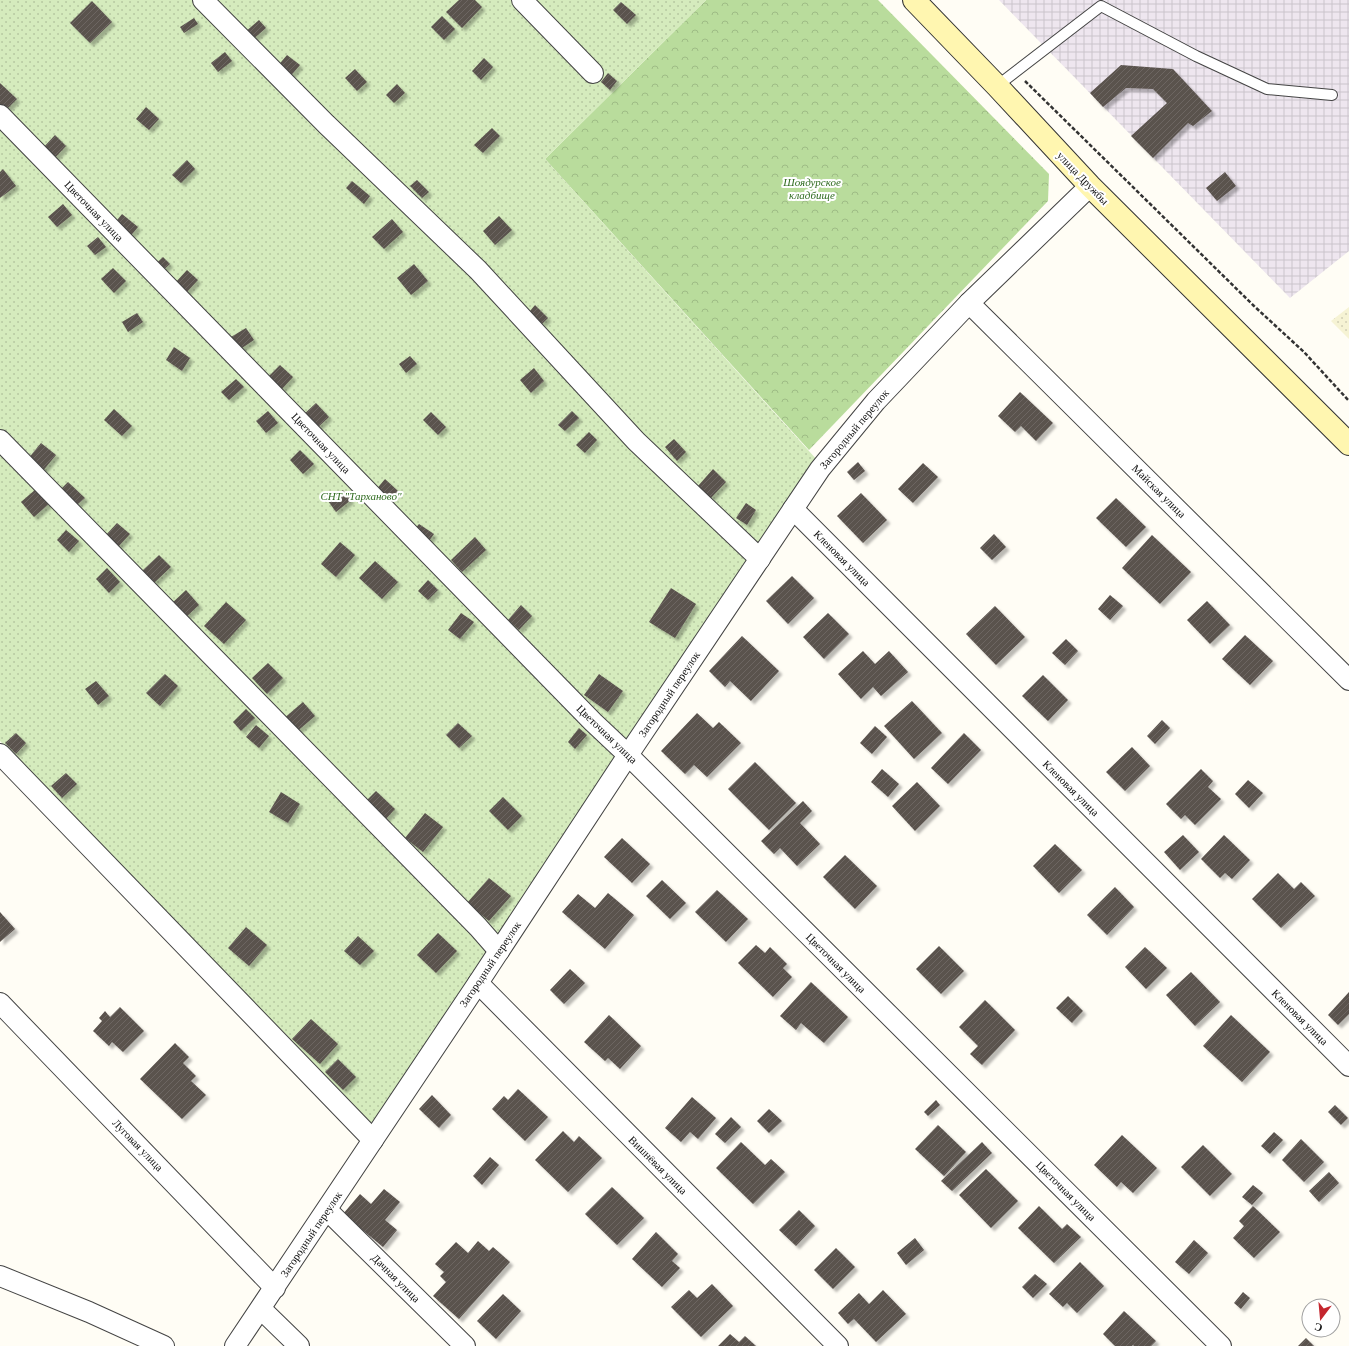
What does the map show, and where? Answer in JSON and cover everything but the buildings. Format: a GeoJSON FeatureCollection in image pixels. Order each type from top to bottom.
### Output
{"type":"FeatureCollection","features":[{"type":"Feature","properties":{"kind":"main road","name":"улица Дружбы"},"geometry":{"type":"LineString","coordinates":[[914,0],[1090,186],[1349,444]]}},
{"type":"Feature","properties":{"kind":"street"},"geometry":{"type":"LineString","coordinates":[[203,0],[326,124],[478,270],[636,441],[760,560]]}},
{"type":"Feature","properties":{"kind":"street"},"geometry":{"type":"LineString","coordinates":[[522,0],[593,73]]}},
{"type":"Feature","properties":{"kind":"street","name":"Цветочная улица"},"geometry":{"type":"LineString","coordinates":[[0,115],[593,722],[628,755],[1221,1346]]}},
{"type":"Feature","properties":{"kind":"street","name":"Загородный переулок"},"geometry":{"type":"LineString","coordinates":[[235,1346],[820,468],[876,401],[970,303],[1090,186]]}},
{"type":"Feature","properties":{"kind":"street","name":"Майская улица"},"geometry":{"type":"LineString","coordinates":[[970,303],[1349,680]]}},
{"type":"Feature","properties":{"kind":"street"},"geometry":{"type":"LineString","coordinates":[[0,440],[478,927],[499,951]]}},
{"type":"Feature","properties":{"kind":"street","name":"Кленовая улица"},"geometry":{"type":"LineString","coordinates":[[793,509],[1349,1066]]}},
{"type":"Feature","properties":{"kind":"street"},"geometry":{"type":"LineString","coordinates":[[0,754],[373,1140]]}},
{"type":"Feature","properties":{"kind":"street","name":"Вишнёвая улица"},"geometry":{"type":"LineString","coordinates":[[478,983],[838,1346]]}},
{"type":"Feature","properties":{"kind":"street","name":"Луговая улица"},"geometry":{"type":"LineString","coordinates":[[0,1003],[275,1288]]}},
{"type":"Feature","properties":{"kind":"street","name":"Дачная улица"},"geometry":{"type":"LineString","coordinates":[[327,1210],[464,1346]]}},
{"type":"Feature","properties":{"kind":"street"},"geometry":{"type":"LineString","coordinates":[[0,1276],[89,1312],[164,1346]]}},
{"type":"Feature","properties":{"kind":"street"},"geometry":{"type":"LineString","coordinates":[[261,1309],[299,1346]]}},
{"type":"Feature","properties":{"kind":"lane"},"geometry":{"type":"LineString","coordinates":[[997,86],[1101,6],[1196,56],[1267,89],[1332,95]]}},
{"type":"Feature","properties":{"kind":"path"},"geometry":{"type":"LineString","coordinates":[[1015,71],[1254,306],[1304,352],[1349,401]]}},
{"type":"Feature","properties":{"kind":"shaded area"},"geometry":{"type":"Polygon","coordinates":[[[999,0],[1349,0],[1349,251],[1290,298],[999,0]]]}},
{"type":"Feature","properties":{"kind":"shaded area"},"geometry":{"type":"Polygon","coordinates":[[[1349,307],[1349,339],[1331,321],[1349,307]]]}},
{"type":"Feature","properties":{"kind":"green space","name":"СНТ \"Тарханово\""},"geometry":{"type":"Polygon","coordinates":[[[0,0],[706,0],[545,159],[818,461],[377,1129],[0,741],[0,0]]]}},
{"type":"Feature","properties":{"kind":"green space","name":"Шоядурское кладбище"},"geometry":{"type":"Polygon","coordinates":[[[706,0],[878,0],[1049,174],[1048,201],[809,450],[545,159],[706,0]]]}}]}
